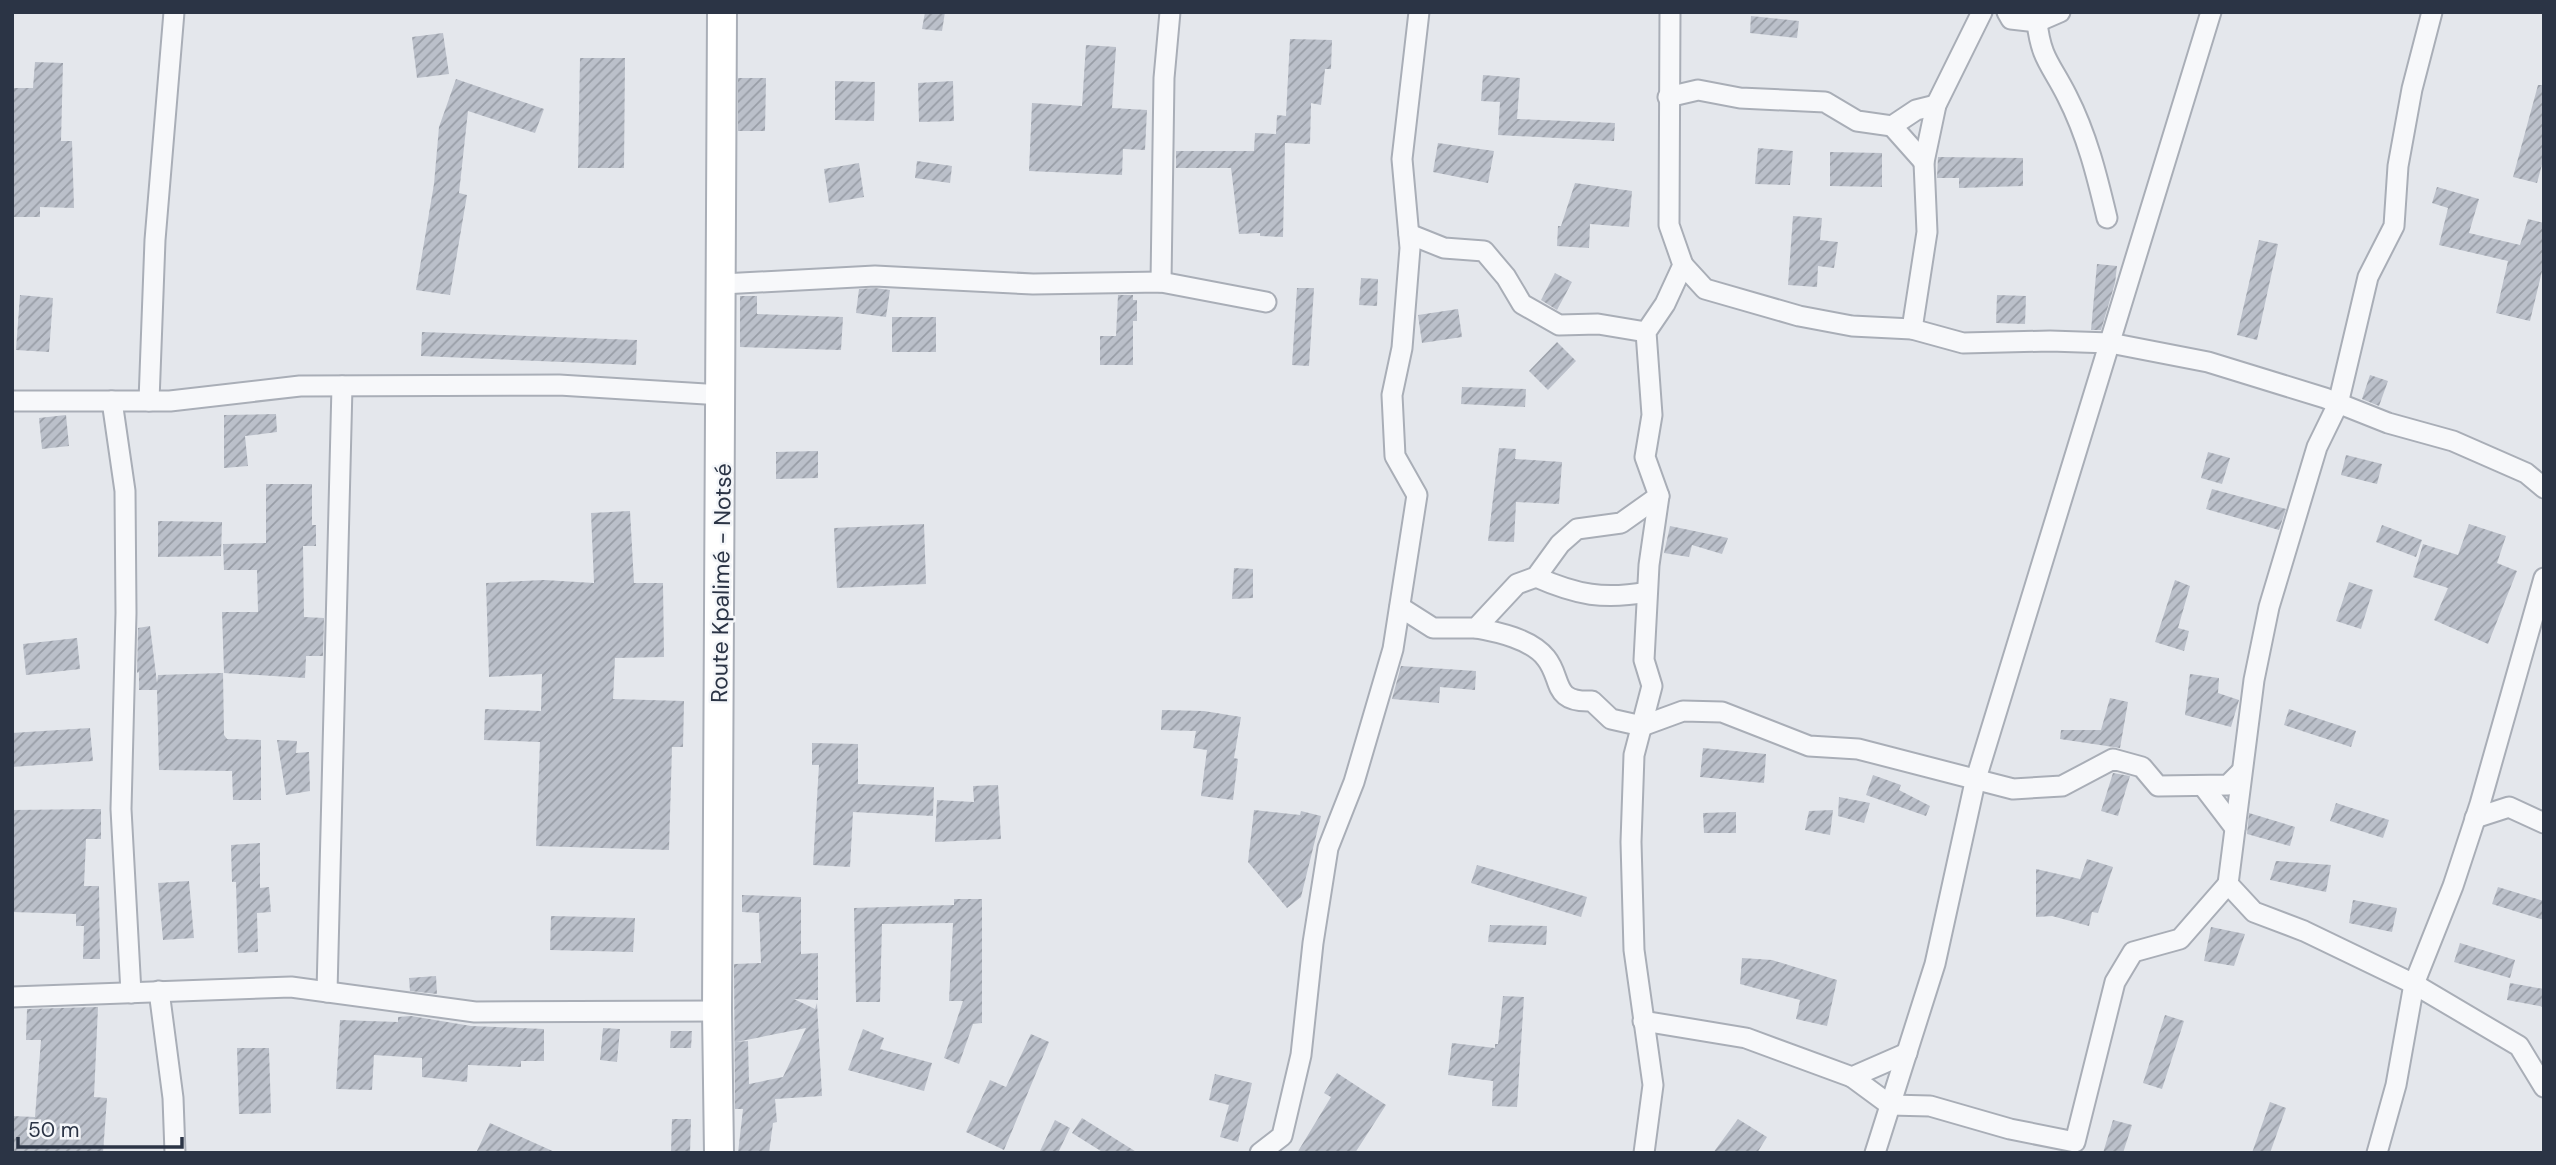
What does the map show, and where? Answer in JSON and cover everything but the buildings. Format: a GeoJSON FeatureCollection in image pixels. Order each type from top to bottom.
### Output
{"type":"FeatureCollection","features":[{"type":"Feature","properties":{"kind":"main road","name":"Route Kpalimé - Notsé"},"geometry":{"type":"LineString","coordinates":[[719,1153],[716,1011],[722,395],[722,12]]}},
{"type":"Feature","properties":{"kind":"street"},"geometry":{"type":"LineString","coordinates":[[149,401],[155,240],[174,12]]}},
{"type":"Feature","properties":{"kind":"street"},"geometry":{"type":"LineString","coordinates":[[1161,282],[1164,78],[1170,12]]}},
{"type":"Feature","properties":{"kind":"street"},"geometry":{"type":"LineString","coordinates":[[1260,1153],[1282,1136],[1301,1055],[1312,943],[1328,848],[1354,782],[1393,649],[1417,495],[1395,456],[1392,395],[1402,348],[1409,234],[1402,159],[1419,12]]}},
{"type":"Feature","properties":{"kind":"street"},"geometry":{"type":"LineString","coordinates":[[1670,12],[1669,225],[1684,265],[1705,289],[1757,305],[1852,326],[1912,329],[1963,344],[2050,341],[2109,343],[2208,362],[2338,404],[2388,424],[2453,441],[2526,473],[2544,488]]}},
{"type":"Feature","properties":{"kind":"street"},"geometry":{"type":"LineString","coordinates":[[1912,329],[1927,232],[1924,162],[1936,105],[1979,18],[2009,15],[2037,22],[2060,12]]}},
{"type":"Feature","properties":{"kind":"street"},"geometry":{"type":"LineString","coordinates":[[1875,1153],[1936,964],[1975,782],[2211,12]]}},
{"type":"Feature","properties":{"kind":"street"},"geometry":{"type":"LineString","coordinates":[[1643,1021],[1746,1038],[1852,1077],[1890,1105],[1930,1106],[2010,1129],[2075,1142],[2115,982],[2133,953],[2180,939],[2228,884],[2241,773],[2269,607],[2316,447],[2338,404],[2368,276],[2394,226],[2398,166],[2407,115],[2432,12]]}},
{"type":"Feature","properties":{"kind":"street"},"geometry":{"type":"LineString","coordinates":[[2037,22],[2040,50],[2067,95],[2092,155],[2106,218]]}},
{"type":"Feature","properties":{"kind":"street"},"geometry":{"type":"LineString","coordinates":[[1668,97],[1699,90],[1740,98],[1825,102],[1857,121],[1892,126],[1924,162]]}},
{"type":"Feature","properties":{"kind":"street"},"geometry":{"type":"LineString","coordinates":[[1892,126],[1916,110],[1936,105]]}},
{"type":"Feature","properties":{"kind":"street"},"geometry":{"type":"LineString","coordinates":[[1409,234],[1444,248],[1484,251],[1506,276],[1522,304],[1559,325],[1598,324],[1646,332]]}},
{"type":"Feature","properties":{"kind":"street"},"geometry":{"type":"LineString","coordinates":[[1644,1153],[1653,1085],[1634,950],[1631,842],[1634,755],[1652,686],[1644,660],[1647,592],[1659,496],[1645,457],[1653,415],[1646,332],[1665,304],[1684,265]]}},
{"type":"Feature","properties":{"kind":"street"},"geometry":{"type":"LineString","coordinates":[[722,284],[875,276],[1033,284],[1161,282],[1266,302]]}},
{"type":"Feature","properties":{"kind":"street"},"geometry":{"type":"LineString","coordinates":[[12,401],[149,401],[300,386],[559,386],[722,395]]}},
{"type":"Feature","properties":{"kind":"street"},"geometry":{"type":"LineString","coordinates":[[327,992],[342,386]]}},
{"type":"Feature","properties":{"kind":"street"},"geometry":{"type":"LineString","coordinates":[[112,401],[125,491],[126,613],[121,809],[131,993]]}},
{"type":"Feature","properties":{"kind":"street"},"geometry":{"type":"LineString","coordinates":[[1476,628],[1517,584],[1536,578],[1560,544],[1577,529],[1621,523],[1659,496]]}},
{"type":"Feature","properties":{"kind":"street"},"geometry":{"type":"LineString","coordinates":[[1536,578],[1572,593],[1616,597],[1647,592]]}},
{"type":"Feature","properties":{"kind":"street"},"geometry":{"type":"LineString","coordinates":[[2377,1153],[2396,1085],[2414,984],[2453,886],[2475,818],[2544,579]]}},
{"type":"Feature","properties":{"kind":"street"},"geometry":{"type":"LineString","coordinates":[[1399,607],[1433,628],[1476,628],[1510,635],[1546,657],[1558,688],[1577,702],[1592,701],[1611,719],[1642,726],[1683,711],[1721,712],[1809,746],[1858,749],[1975,782],[2012,789],[2062,786],[2113,759],[2142,767],[2158,786],[2228,785],[2241,773]]}},
{"type":"Feature","properties":{"kind":"street"},"geometry":{"type":"LineString","coordinates":[[2488,773],[2494,790],[2509,807],[2544,823]]}},
{"type":"Feature","properties":{"kind":"street"},"geometry":{"type":"LineString","coordinates":[[2203,786],[2235,828]]}},
{"type":"Feature","properties":{"kind":"street"},"geometry":{"type":"LineString","coordinates":[[2475,818],[2509,807]]}},
{"type":"Feature","properties":{"kind":"street"},"geometry":{"type":"LineString","coordinates":[[2228,884],[2254,912],[2304,931],[2414,984],[2519,1046],[2544,1087]]}},
{"type":"Feature","properties":{"kind":"street"},"geometry":{"type":"LineString","coordinates":[[12,997],[291,987],[475,1012],[716,1011]]}},
{"type":"Feature","properties":{"kind":"street"},"geometry":{"type":"LineString","coordinates":[[159,991],[173,1098],[175,1153]]}},
{"type":"Feature","properties":{"kind":"street"},"geometry":{"type":"LineString","coordinates":[[1852,1077],[1907,1053]]}}]}
